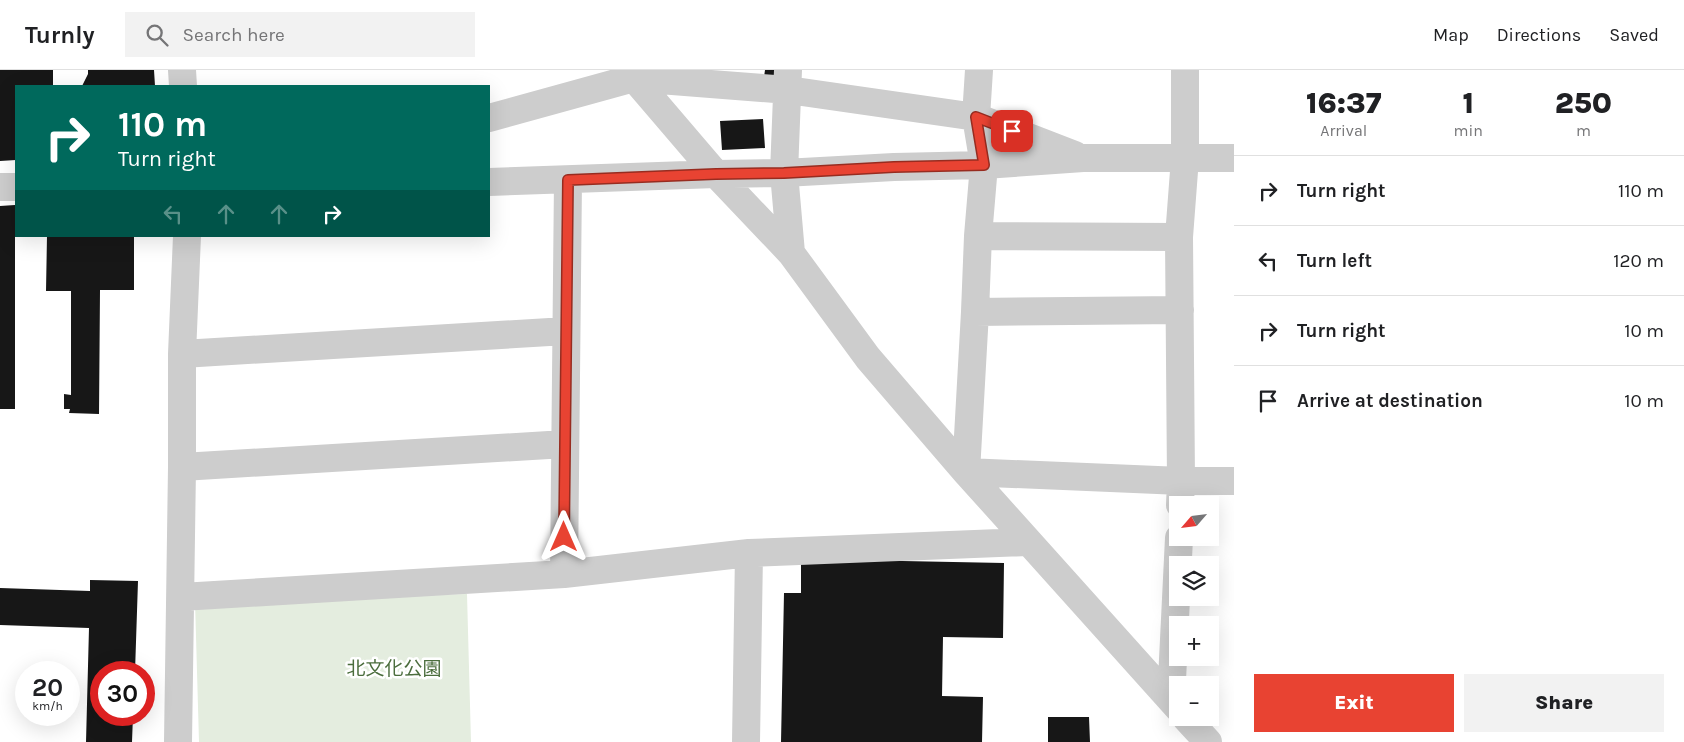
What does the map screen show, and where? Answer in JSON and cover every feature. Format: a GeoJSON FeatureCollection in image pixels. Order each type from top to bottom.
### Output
{"type":"FeatureCollection","features":[{"type":"Feature","properties":{"kind":"street"},"geometry":{"type":"LineString","coordinates":[[182,70],[183,85]]}},
{"type":"Feature","properties":{"kind":"street"},"geometry":{"type":"LineString","coordinates":[[966,472],[978,236],[984,165],[976,117],[979,70]]}},
{"type":"Feature","properties":{"kind":"street"},"geometry":{"type":"LineString","coordinates":[[1181,493],[1179,237],[1185,158],[1185,70]]}},
{"type":"Feature","properties":{"kind":"street"},"geometry":{"type":"LineString","coordinates":[[490,118],[631,74],[788,80],[976,117],[1083,158]]}},
{"type":"Feature","properties":{"kind":"street"},"geometry":{"type":"LineString","coordinates":[[631,74],[716,174],[790,253],[868,358],[966,472],[1169,698]]}},
{"type":"Feature","properties":{"kind":"street"},"geometry":{"type":"LineString","coordinates":[[788,80],[784,173],[790,253]]}},
{"type":"Feature","properties":{"kind":"street"},"geometry":{"type":"LineString","coordinates":[[490,182],[984,165],[1083,158],[1234,158]]}},
{"type":"Feature","properties":{"kind":"street"},"geometry":{"type":"LineString","coordinates":[[564,574],[568,180]]}},
{"type":"Feature","properties":{"kind":"street"},"geometry":{"type":"LineString","coordinates":[[0,187],[15,187]]}},
{"type":"Feature","properties":{"kind":"street"},"geometry":{"type":"LineString","coordinates":[[978,236],[1179,237]]}},
{"type":"Feature","properties":{"kind":"street"},"geometry":{"type":"LineString","coordinates":[[178,742],[181,597],[182,354],[187,237]]}},
{"type":"Feature","properties":{"kind":"street"},"geometry":{"type":"LineString","coordinates":[[975,312],[1180,310]]}},
{"type":"Feature","properties":{"kind":"street"},"geometry":{"type":"LineString","coordinates":[[182,354],[566,331]]}},
{"type":"Feature","properties":{"kind":"street"},"geometry":{"type":"LineString","coordinates":[[182,467],[565,444]]}},
{"type":"Feature","properties":{"kind":"street"},"geometry":{"type":"LineString","coordinates":[[966,472],[1181,493],[1234,481]]}},
{"type":"Feature","properties":{"kind":"street"},"geometry":{"type":"LineString","coordinates":[[181,597],[564,574],[749,553],[1027,542]]}},
{"type":"Feature","properties":{"kind":"street"},"geometry":{"type":"LineString","coordinates":[[1178,546],[1178,676]]}},
{"type":"Feature","properties":{"kind":"street"},"geometry":{"type":"LineString","coordinates":[[746,742],[749,553]]}},
{"type":"Feature","properties":{"kind":"street"},"geometry":{"type":"LineString","coordinates":[[1194,726],[1208,742]]}},
{"type":"Feature","properties":{"kind":"green space","name":"北文化公園"},"geometry":{"type":"Polygon","coordinates":[[[467,594],[471,742],[199,742],[195,601],[467,594]]]}},
{"type":"Feature","properties":{"kind":"building"},"geometry":{"type":"Polygon","coordinates":[[[0,70],[53,70],[53,85],[15,85],[15,160],[0,161],[0,70]]]}},
{"type":"Feature","properties":{"kind":"building"},"geometry":{"type":"Polygon","coordinates":[[[88,70],[154,70],[155,85],[82,85],[88,70]]]}},
{"type":"Feature","properties":{"kind":"building"},"geometry":{"type":"Polygon","coordinates":[[[765,70],[781,70],[781,78],[764,77],[765,70]]]}},
{"type":"Feature","properties":{"kind":"building"},"geometry":{"type":"Polygon","coordinates":[[[763,119],[765,148],[722,150],[720,121],[763,119]]]}},
{"type":"Feature","properties":{"kind":"building"},"geometry":{"type":"Polygon","coordinates":[[[15,205],[15,409],[0,409],[0,206],[15,205]]]}},
{"type":"Feature","properties":{"kind":"building"},"geometry":{"type":"Polygon","coordinates":[[[47,237],[134,237],[134,290],[100,290],[99,414],[69,413],[70,409],[64,409],[64,394],[71,395],[71,291],[46,291],[47,237]]]}},
{"type":"Feature","properties":{"kind":"building"},"geometry":{"type":"Polygon","coordinates":[[[801,559],[1004,563],[1003,638],[943,637],[942,696],[983,697],[982,742],[781,742],[784,593],[801,593],[801,559]]]}},
{"type":"Feature","properties":{"kind":"building"},"geometry":{"type":"Polygon","coordinates":[[[90,580],[138,581],[135,661],[90,661],[90,726],[133,726],[132,742],[86,742],[89,628],[0,625],[0,588],[90,591],[90,580]]]}},
{"type":"Feature","properties":{"kind":"building"},"geometry":{"type":"Polygon","coordinates":[[[1048,717],[1089,717],[1090,742],[1048,742],[1048,717]]]}},
{"type":"Feature","properties":{"kind":"route"},"geometry":{"type":"LineString","coordinates":[[564,537],[568,180],[984,165],[976,117],[1012,131]]}}]}
